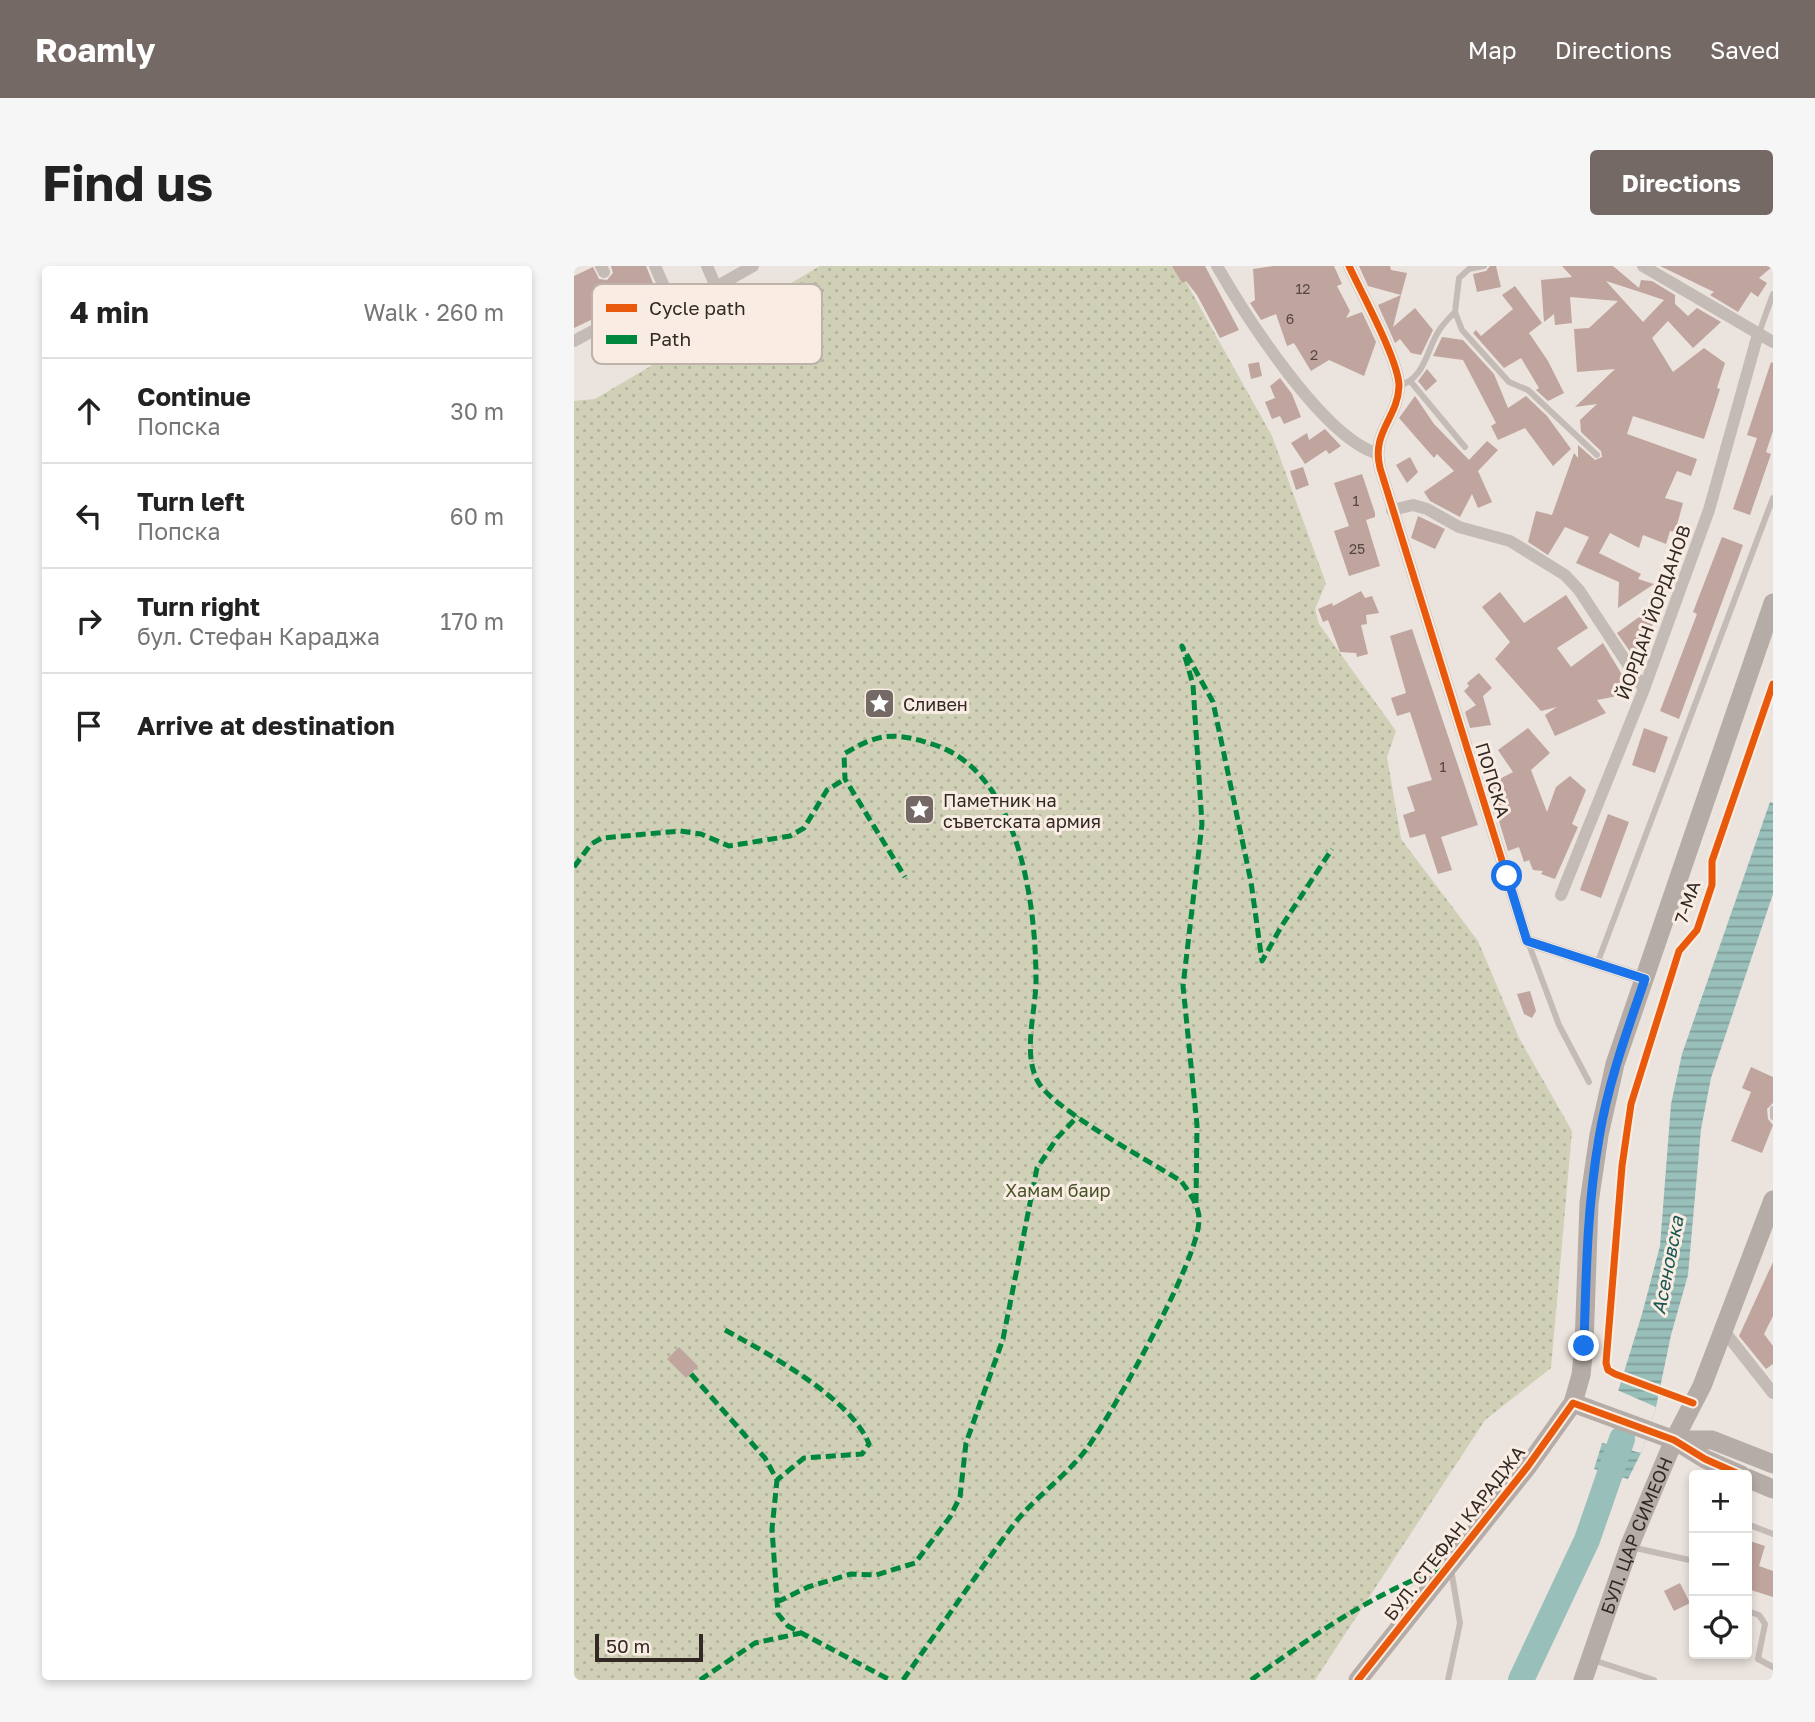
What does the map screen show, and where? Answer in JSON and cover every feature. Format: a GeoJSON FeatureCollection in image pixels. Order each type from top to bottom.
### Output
{"type":"FeatureCollection","features":[{"type":"Feature","properties":{"kind":"main road","name":"БУЛ. СТЕФАН КАРАДЖА"},"geometry":{"type":"LineString","coordinates":[[1358,1680],[1528,1466],[1573,1403],[1581,1375],[1584,1346],[1589,1203],[1599,1135],[1615,1065],[1773,603]]}},
{"type":"Feature","properties":{"kind":"main road","name":"БУЛ. ЦАР СИМЕОН"},"geometry":{"type":"LineString","coordinates":[[1583,1680],[1629,1547],[1674,1440],[1702,1386],[1766,1235],[1773,1200]]}},
{"type":"Feature","properties":{"kind":"main road"},"geometry":{"type":"LineString","coordinates":[[1573,1403],[1674,1440],[1729,1470]]}},
{"type":"Feature","properties":{"kind":"main road"},"geometry":{"type":"LineString","coordinates":[[1674,1440],[1712,1440],[1773,1464]]}},
{"type":"Feature","properties":{"kind":"main road"},"geometry":{"type":"LineString","coordinates":[[1752,1480],[1773,1489]]}},
{"type":"Feature","properties":{"kind":"street"},"geometry":{"type":"LineString","coordinates":[[655,266],[663,284]]}},
{"type":"Feature","properties":{"kind":"street"},"geometry":{"type":"LineString","coordinates":[[707,266],[715,284]]}},
{"type":"Feature","properties":{"kind":"street"},"geometry":{"type":"LineString","coordinates":[[721,284],[753,266]]}},
{"type":"Feature","properties":{"kind":"street"},"geometry":{"type":"LineString","coordinates":[[1217,266],[1263,343],[1322,412],[1356,444],[1376,453],[1405,384],[1393,364],[1349,266]]}},
{"type":"Feature","properties":{"kind":"street"},"geometry":{"type":"LineString","coordinates":[[1643,266],[1773,342]]}},
{"type":"Feature","properties":{"kind":"street"},"geometry":{"type":"LineString","coordinates":[[574,341],[592,330]]}},
{"type":"Feature","properties":{"kind":"street","name":"ЙОРДАН ЙОРДАНОВ"},"geometry":{"type":"LineString","coordinates":[[1561,895],[1644,689],[1719,479],[1758,334]]}},
{"type":"Feature","properties":{"kind":"street","name":"ПОПСКА"},"geometry":{"type":"LineString","coordinates":[[1376,453],[1527,941]]}},
{"type":"Feature","properties":{"kind":"street"},"geometry":{"type":"LineString","coordinates":[[1392,510],[1413,505],[1427,509],[1459,527],[1510,541],[1565,575],[1579,590],[1644,689]]}},
{"type":"Feature","properties":{"kind":"street"},"geometry":{"type":"LineString","coordinates":[[1527,941],[1645,979]]}},
{"type":"Feature","properties":{"kind":"street"},"geometry":{"type":"LineString","coordinates":[[1724,1331],[1773,1394]]}},
{"type":"Feature","properties":{"kind":"lane"},"geometry":{"type":"LineString","coordinates":[[1484,266],[1469,269],[1459,278],[1455,312],[1462,330],[1509,382],[1528,390],[1597,455]]}},
{"type":"Feature","properties":{"kind":"lane"},"geometry":{"type":"LineString","coordinates":[[1758,334],[1773,294]]}},
{"type":"Feature","properties":{"kind":"lane"},"geometry":{"type":"LineString","coordinates":[[1455,312],[1440,329],[1426,362],[1405,384],[1465,447]]}},
{"type":"Feature","properties":{"kind":"lane"},"geometry":{"type":"LineString","coordinates":[[1597,964],[1773,498]]}},
{"type":"Feature","properties":{"kind":"lane"},"geometry":{"type":"LineString","coordinates":[[1527,941],[1559,1025],[1589,1082]]}},
{"type":"Feature","properties":{"kind":"lane"},"geometry":{"type":"LineString","coordinates":[[1773,1109],[1773,1117]]}},
{"type":"Feature","properties":{"kind":"lane"},"geometry":{"type":"LineString","coordinates":[[1752,1526],[1773,1534]]}},
{"type":"Feature","properties":{"kind":"lane"},"geometry":{"type":"LineString","coordinates":[[1629,1547],[1689,1560]]}},
{"type":"Feature","properties":{"kind":"lane"},"geometry":{"type":"LineString","coordinates":[[1448,1680],[1460,1623],[1450,1565]]}},
{"type":"Feature","properties":{"kind":"lane"},"geometry":{"type":"LineString","coordinates":[[1752,1613],[1759,1615],[1765,1624],[1758,1659],[1773,1667]]}},
{"type":"Feature","properties":{"kind":"lane"},"geometry":{"type":"LineString","coordinates":[[1590,1659],[1654,1680]]}},
{"type":"Feature","properties":{"kind":"green space","name":"Хамам баир"},"geometry":{"type":"Polygon","coordinates":[[[820,266],[1177,266],[1272,436],[1326,583],[1315,609],[1319,624],[1396,731],[1387,757],[1401,839],[1478,941],[1519,1038],[1572,1131],[1551,1368],[1485,1420],[1315,1680],[574,1680],[574,401],[595,399],[654,364],[822,364],[822,284],[790,284],[820,266]]]}},
{"type":"Feature","properties":{"kind":"water"},"geometry":{"type":"Polygon","coordinates":[[[1770,802],[1773,803],[1773,894],[1711,1078],[1701,1129],[1688,1275],[1671,1335],[1656,1407],[1641,1453],[1628,1479],[1594,1469],[1660,1246],[1671,1104],[1682,1054],[1770,802]]]}},
{"type":"Feature","properties":{"kind":"pier"},"geometry":{"type":"Polygon","coordinates":[[[1615,1389],[1656,1407],[1641,1453],[1599,1442],[1615,1389]]]}},
{"type":"Feature","properties":{"kind":"building"},"geometry":{"type":"Polygon","coordinates":[[[611,266],[646,266],[653,284],[592,284],[592,319],[574,328],[574,276],[593,267],[599,279],[607,280],[613,273],[611,266]]]}},
{"type":"Feature","properties":{"kind":"building"},"geometry":{"type":"Polygon","coordinates":[[[1172,266],[1205,266],[1239,330],[1220,338],[1197,295],[1186,281],[1182,283],[1172,266]]]}},
{"type":"Feature","properties":{"kind":"building"},"geometry":{"type":"Polygon","coordinates":[[[1273,266],[1334,266],[1342,284],[1337,286],[1350,311],[1346,318],[1362,312],[1376,342],[1364,376],[1329,360],[1311,371],[1294,343],[1287,346],[1276,314],[1261,320],[1250,303],[1255,300],[1253,269],[1273,266]]]}},
{"type":"Feature","properties":{"kind":"building"},"geometry":{"type":"Polygon","coordinates":[[[1359,266],[1390,266],[1391,270],[1407,273],[1401,295],[1368,286],[1359,266]]]}},
{"type":"Feature","properties":{"kind":"building"},"geometry":{"type":"Polygon","coordinates":[[[1490,266],[1496,266],[1501,287],[1477,292],[1473,274],[1486,271],[1490,266]]]}},
{"type":"Feature","properties":{"kind":"building"},"geometry":{"type":"Polygon","coordinates":[[[1562,266],[1613,266],[1639,288],[1641,280],[1652,281],[1675,295],[1675,304],[1688,316],[1697,308],[1721,322],[1693,348],[1668,321],[1652,338],[1673,372],[1704,348],[1725,363],[1717,388],[1720,389],[1704,439],[1633,416],[1627,434],[1697,459],[1691,476],[1677,471],[1665,498],[1683,503],[1675,532],[1670,531],[1666,544],[1643,535],[1639,548],[1610,533],[1599,553],[1641,574],[1638,579],[1654,584],[1618,608],[1619,582],[1576,563],[1589,537],[1565,527],[1548,555],[1528,542],[1536,511],[1552,515],[1574,453],[1578,458],[1578,445],[1595,460],[1602,457],[1601,451],[1581,432],[1580,420],[1597,404],[1575,407],[1615,369],[1577,372],[1574,329],[1589,328],[1618,301],[1570,297],[1572,323],[1555,325],[1554,314],[1544,322],[1541,280],[1572,277],[1562,266]],[[1606,281],[1643,322],[1664,300],[1606,281]]]}},
{"type":"Feature","properties":{"kind":"building"},"geometry":{"type":"Polygon","coordinates":[[[1660,266],[1773,266],[1759,278],[1767,283],[1758,297],[1751,292],[1738,312],[1710,295],[1714,292],[1660,266]]]}},
{"type":"Feature","properties":{"kind":"building"},"geometry":{"type":"Polygon","coordinates":[[[1515,286],[1542,323],[1529,333],[1548,361],[1564,393],[1548,401],[1536,390],[1539,388],[1521,358],[1504,368],[1473,333],[1476,330],[1481,336],[1513,309],[1502,295],[1515,286]]]}},
{"type":"Feature","properties":{"kind":"building"},"geometry":{"type":"Polygon","coordinates":[[[1401,295],[1393,327],[1415,308],[1433,330],[1421,355],[1411,353],[1400,339],[1395,343],[1378,305],[1401,295]]]}},
{"type":"Feature","properties":{"kind":"building"},"geometry":{"type":"Polygon","coordinates":[[[1442,337],[1463,340],[1494,374],[1508,408],[1526,396],[1547,416],[1571,449],[1553,466],[1525,428],[1498,440],[1491,426],[1496,423],[1463,360],[1433,356],[1442,337]]]}},
{"type":"Feature","properties":{"kind":"building"},"geometry":{"type":"Polygon","coordinates":[[[1259,362],[1262,376],[1251,379],[1248,364],[1259,362]]]}},
{"type":"Feature","properties":{"kind":"building"},"geometry":{"type":"Polygon","coordinates":[[[1771,362],[1773,431],[1766,452],[1771,454],[1750,515],[1733,509],[1757,438],[1747,435],[1771,362]]]}},
{"type":"Feature","properties":{"kind":"building"},"geometry":{"type":"Polygon","coordinates":[[[1427,369],[1437,381],[1426,391],[1418,381],[1427,369]]]}},
{"type":"Feature","properties":{"kind":"building"},"geometry":{"type":"Polygon","coordinates":[[[1280,378],[1292,394],[1301,417],[1284,424],[1280,416],[1272,419],[1265,402],[1275,398],[1270,386],[1280,378]]]}},
{"type":"Feature","properties":{"kind":"building"},"geometry":{"type":"Polygon","coordinates":[[[1415,396],[1434,424],[1469,460],[1487,441],[1498,450],[1478,471],[1492,502],[1478,508],[1472,494],[1460,517],[1430,501],[1424,492],[1454,471],[1437,454],[1434,458],[1399,418],[1415,396]]]}},
{"type":"Feature","properties":{"kind":"building"},"geometry":{"type":"Polygon","coordinates":[[[1325,429],[1341,446],[1329,454],[1326,450],[1305,464],[1291,443],[1307,433],[1309,440],[1325,429]]]}},
{"type":"Feature","properties":{"kind":"building"},"geometry":{"type":"Polygon","coordinates":[[[1410,457],[1418,472],[1407,483],[1396,465],[1410,457]]]}},
{"type":"Feature","properties":{"kind":"building"},"geometry":{"type":"Polygon","coordinates":[[[1303,467],[1309,485],[1296,490],[1290,471],[1303,467]]]}},
{"type":"Feature","properties":{"kind":"building"},"geometry":{"type":"Polygon","coordinates":[[[1362,474],[1375,513],[1375,517],[1366,520],[1380,566],[1349,576],[1334,531],[1349,526],[1334,483],[1362,474]]]}},
{"type":"Feature","properties":{"kind":"building"},"geometry":{"type":"Polygon","coordinates":[[[1418,516],[1445,529],[1435,549],[1411,538],[1418,516]]]}},
{"type":"Feature","properties":{"kind":"building"},"geometry":{"type":"Polygon","coordinates":[[[1722,537],[1743,545],[1679,719],[1660,711],[1697,614],[1693,612],[1722,537]]]}},
{"type":"Feature","properties":{"kind":"building"},"geometry":{"type":"Polygon","coordinates":[[[1361,591],[1365,598],[1372,596],[1379,613],[1366,615],[1367,624],[1361,625],[1368,654],[1357,657],[1356,653],[1340,652],[1328,620],[1323,622],[1318,609],[1332,603],[1333,606],[1361,591]]]}},
{"type":"Feature","properties":{"kind":"building"},"geometry":{"type":"Polygon","coordinates":[[[1500,592],[1524,623],[1566,595],[1588,628],[1557,648],[1571,667],[1603,643],[1633,693],[1597,700],[1606,713],[1555,736],[1545,715],[1557,707],[1541,711],[1495,659],[1510,642],[1482,607],[1500,592]]]}},
{"type":"Feature","properties":{"kind":"building"},"geometry":{"type":"Polygon","coordinates":[[[1661,601],[1651,629],[1640,636],[1649,649],[1646,658],[1638,663],[1617,633],[1661,601]]]}},
{"type":"Feature","properties":{"kind":"building"},"geometry":{"type":"Polygon","coordinates":[[[1412,629],[1478,825],[1441,837],[1452,870],[1438,874],[1425,834],[1410,838],[1403,815],[1415,811],[1407,787],[1432,780],[1410,712],[1397,716],[1391,698],[1406,693],[1390,636],[1412,629]]]}},
{"type":"Feature","properties":{"kind":"building"},"geometry":{"type":"Polygon","coordinates":[[[1479,673],[1492,688],[1483,696],[1491,725],[1470,728],[1465,712],[1476,705],[1464,691],[1469,686],[1467,683],[1479,673]]]}},
{"type":"Feature","properties":{"kind":"building"},"geometry":{"type":"Polygon","coordinates":[[[1528,728],[1550,753],[1531,770],[1547,812],[1556,787],[1570,776],[1586,790],[1572,824],[1578,827],[1555,879],[1541,874],[1543,871],[1533,870],[1529,860],[1524,862],[1519,847],[1508,851],[1488,785],[1513,772],[1498,750],[1528,728]]]}},
{"type":"Feature","properties":{"kind":"building"},"geometry":{"type":"Polygon","coordinates":[[[1644,728],[1668,737],[1655,773],[1632,765],[1644,728]]]}},
{"type":"Feature","properties":{"kind":"building"},"geometry":{"type":"Polygon","coordinates":[[[1608,814],[1629,822],[1601,898],[1580,890],[1608,814]]]}},
{"type":"Feature","properties":{"kind":"building"},"geometry":{"type":"Polygon","coordinates":[[[1530,991],[1536,1011],[1532,1018],[1524,1014],[1517,994],[1530,991]]]}},
{"type":"Feature","properties":{"kind":"building"},"geometry":{"type":"Polygon","coordinates":[[[1751,1067],[1773,1077],[1773,1103],[1767,1109],[1768,1119],[1773,1125],[1762,1153],[1731,1141],[1751,1092],[1742,1088],[1751,1067]]]}},
{"type":"Feature","properties":{"kind":"building"},"geometry":{"type":"Polygon","coordinates":[[[1773,1262],[1773,1316],[1764,1334],[1773,1346],[1773,1364],[1766,1369],[1739,1336],[1773,1262]]]}},
{"type":"Feature","properties":{"kind":"building"},"geometry":{"type":"Polygon","coordinates":[[[679,1347],[698,1366],[686,1378],[667,1359],[679,1347]]]}},
{"type":"Feature","properties":{"kind":"building"},"geometry":{"type":"Polygon","coordinates":[[[1752,1542],[1765,1546],[1759,1566],[1773,1571],[1773,1597],[1752,1590],[1752,1542]]]}},
{"type":"Feature","properties":{"kind":"building"},"geometry":{"type":"Polygon","coordinates":[[[1680,1583],[1689,1604],[1674,1611],[1664,1591],[1680,1583]]]}},
{"type":"Feature","properties":{"kind":"waterway","name":"Асеновска"},"geometry":{"type":"LineString","coordinates":[[1521,1680],[1587,1540],[1622,1439]]}},
{"type":"Feature","properties":{"kind":"marked path"},"geometry":{"type":"LineString","coordinates":[[1196,1203],[1197,1125],[1183,986],[1202,824],[1193,685],[1182,646],[1213,702],[1251,882],[1262,961],[1332,849]]}},
{"type":"Feature","properties":{"kind":"marked path"},"geometry":{"type":"LineString","coordinates":[[903,1680],[1011,1528],[1088,1447],[1154,1334],[1186,1266],[1196,1238],[1199,1219],[1195,1204],[1181,1181],[1085,1122],[1050,1096],[1040,1085],[1034,1074],[1030,1048],[1036,980],[1032,915],[1017,845],[1004,812],[986,783],[963,760],[935,745],[888,736],[868,741],[844,754],[845,779],[905,877]]}},
{"type":"Feature","properties":{"kind":"marked path"},"geometry":{"type":"LineString","coordinates":[[574,867],[591,844],[602,838],[680,831],[701,834],[729,846],[790,836],[804,828],[827,790],[845,779]]}},
{"type":"Feature","properties":{"kind":"marked path"},"geometry":{"type":"LineString","coordinates":[[777,1602],[808,1587],[851,1574],[876,1575],[915,1563],[950,1517],[960,1497],[966,1443],[1003,1339],[1037,1168],[1057,1138],[1078,1116]]}},
{"type":"Feature","properties":{"kind":"marked path"},"geometry":{"type":"LineString","coordinates":[[725,1330],[784,1364],[827,1394],[845,1410],[869,1444],[862,1454],[804,1458],[777,1480]]}},
{"type":"Feature","properties":{"kind":"marked path"},"geometry":{"type":"LineString","coordinates":[[691,1374],[765,1458],[777,1480],[772,1529],[778,1614],[788,1626],[890,1680]]}},
{"type":"Feature","properties":{"kind":"marked path"},"geometry":{"type":"LineString","coordinates":[[1251,1680],[1367,1603],[1443,1568]]}},
{"type":"Feature","properties":{"kind":"marked path"},"geometry":{"type":"LineString","coordinates":[[700,1680],[755,1643],[801,1633]]}},
{"type":"Feature","properties":{"kind":"cycle path"},"geometry":{"type":"LineString","coordinates":[[1349,266],[1393,360],[1399,386],[1398,397],[1379,444],[1380,468],[1527,941],[1645,979]]}},
{"type":"Feature","properties":{"kind":"cycle path","name":"7-МА"},"geometry":{"type":"LineString","coordinates":[[1693,1403],[1608,1370],[1606,1363],[1622,1166],[1631,1104],[1679,951],[1697,930],[1712,885],[1712,861],[1773,684]]}},
{"type":"Feature","properties":{"kind":"cycle path"},"geometry":{"type":"LineString","coordinates":[[1358,1680],[1528,1466],[1573,1403],[1674,1440],[1730,1470]]}},
{"type":"Feature","properties":{"kind":"place","name":"Сливен"},"geometry":{"type":"Point","coordinates":[880,704]}},
{"type":"Feature","properties":{"kind":"place","name":"Паметник на съветската армия"},"geometry":{"type":"Point","coordinates":[920,810]}},
{"type":"Feature","properties":{"kind":"route"},"geometry":{"type":"LineString","coordinates":[[1507,876],[1527,941],[1645,979],[1615,1065],[1599,1135],[1589,1203],[1584,1346]]}}]}
